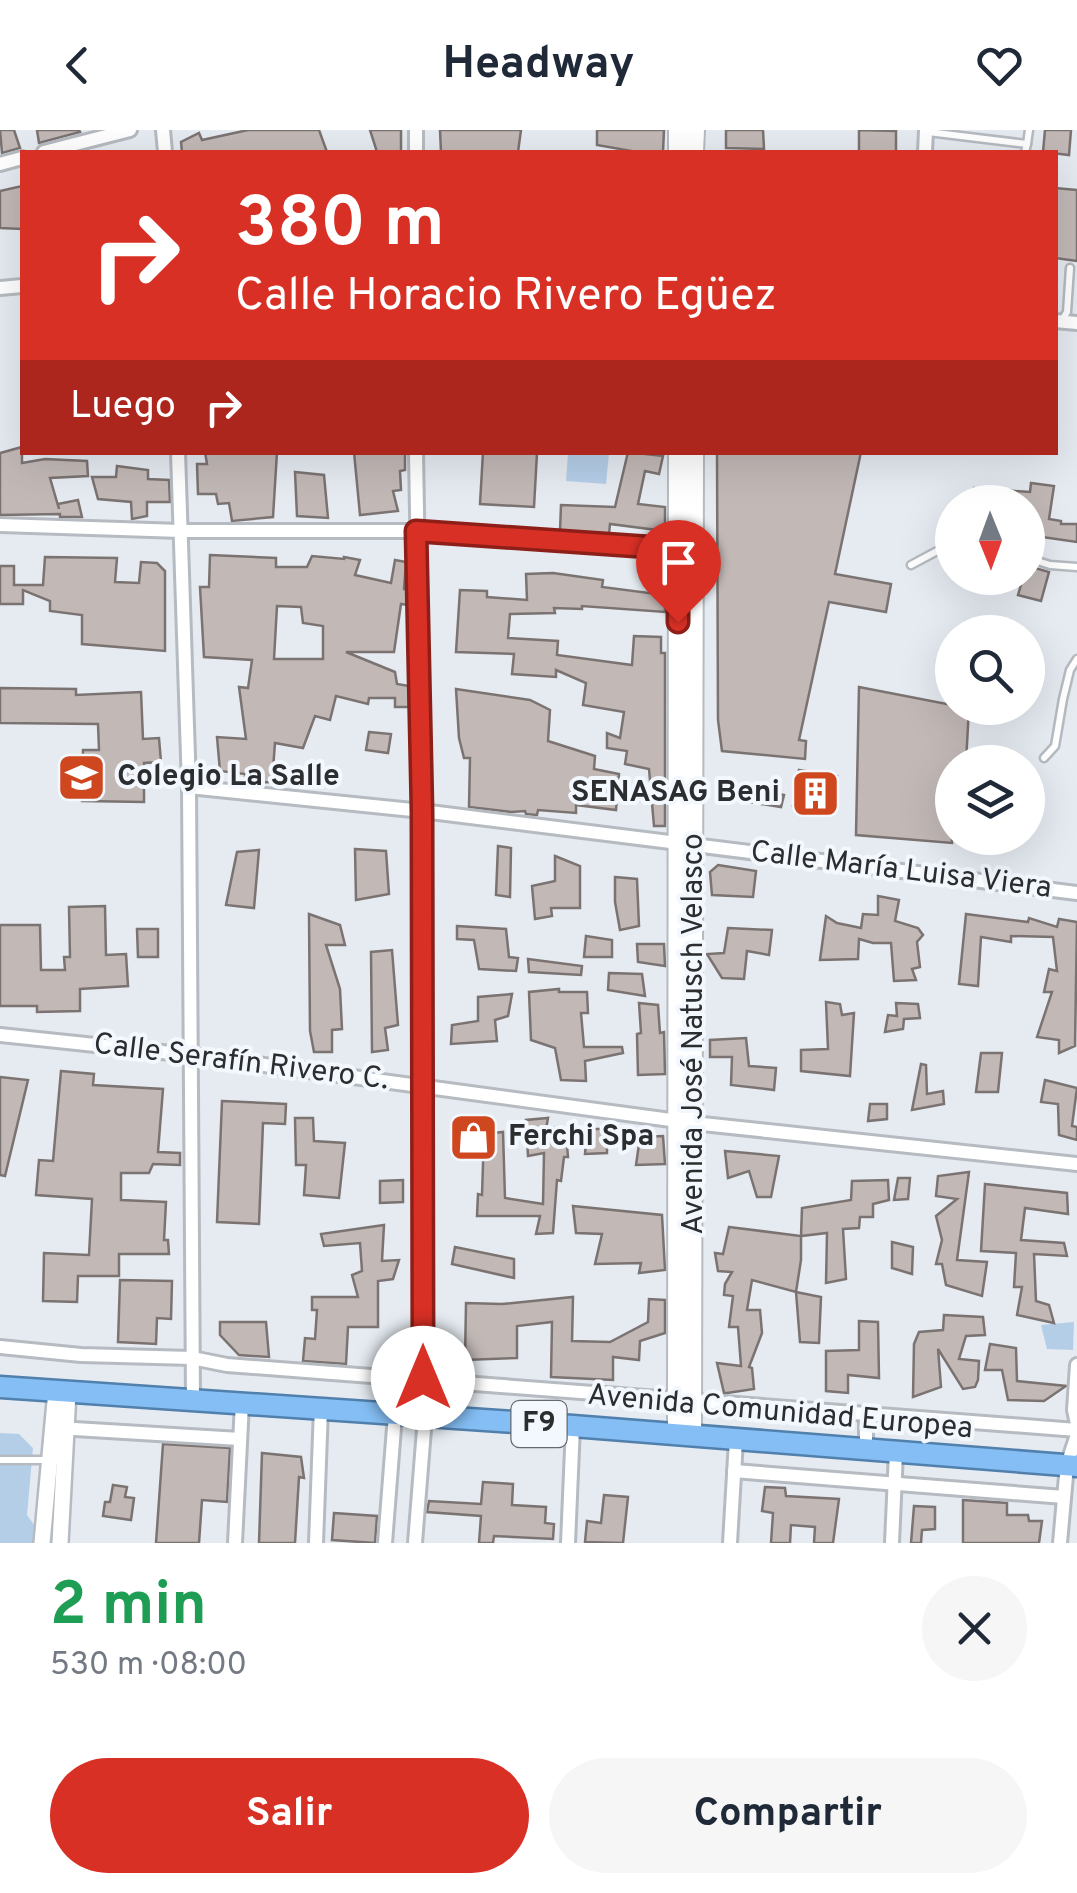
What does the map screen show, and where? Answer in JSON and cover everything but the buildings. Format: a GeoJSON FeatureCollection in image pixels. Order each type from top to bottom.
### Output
{"type":"FeatureCollection","features":[{"type":"Feature","properties":{"kind":"highway","name":"Avenida Comunidad Europea"},"geometry":{"type":"LineString","coordinates":[[0,1387],[573,1426],[1072,1466]]}},
{"type":"Feature","properties":{"kind":"main road","name":"Avenida José Natusch Velasco"},"geometry":{"type":"LineString","coordinates":[[678,455],[686,549],[685,1435]]}},
{"type":"Feature","properties":{"kind":"main road","name":"Avenida José Natusch Velasco"},"geometry":{"type":"LineString","coordinates":[[686,549],[694,455]]}},
{"type":"Feature","properties":{"kind":"street"},"geometry":{"type":"LineString","coordinates":[[52,150],[130,130]]}},
{"type":"Feature","properties":{"kind":"street"},"geometry":{"type":"LineString","coordinates":[[1058,321],[1077,323]]}},
{"type":"Feature","properties":{"kind":"street"},"geometry":{"type":"LineString","coordinates":[[178,455],[189,787],[193,1400]]}},
{"type":"Feature","properties":{"kind":"street"},"geometry":{"type":"LineString","coordinates":[[415,1543],[425,1417],[416,455]]}},
{"type":"Feature","properties":{"kind":"street"},"geometry":{"type":"LineString","coordinates":[[0,525],[182,531],[416,531],[686,549]]}},
{"type":"Feature","properties":{"kind":"street","name":"Calle María Luisa Viera"},"geometry":{"type":"LineString","coordinates":[[189,787],[422,811],[1077,893]]}},
{"type":"Feature","properties":{"kind":"street","name":"Calle Serafín Rivero C."},"geometry":{"type":"LineString","coordinates":[[0,1035],[190,1055],[685,1122],[1077,1164]]}},
{"type":"Feature","properties":{"kind":"street"},"geometry":{"type":"LineString","coordinates":[[0,1347],[192,1358],[227,1365],[1077,1430]]}},
{"type":"Feature","properties":{"kind":"street"},"geometry":{"type":"LineString","coordinates":[[1060,1543],[1077,1430],[1077,1365]]}},
{"type":"Feature","properties":{"kind":"street"},"geometry":{"type":"LineString","coordinates":[[60,1543],[62,1392]]}},
{"type":"Feature","properties":{"kind":"street"},"geometry":{"type":"LineString","coordinates":[[234,1543],[242,1403]]}},
{"type":"Feature","properties":{"kind":"street"},"geometry":{"type":"LineString","coordinates":[[316,1543],[320,1408]]}},
{"type":"Feature","properties":{"kind":"street"},"geometry":{"type":"LineString","coordinates":[[866,1413],[866,1449]]}},
{"type":"Feature","properties":{"kind":"street"},"geometry":{"type":"LineString","coordinates":[[385,1543],[395,1415]]}},
{"type":"Feature","properties":{"kind":"street"},"geometry":{"type":"LineString","coordinates":[[568,1543],[573,1426]]}},
{"type":"Feature","properties":{"kind":"street"},"geometry":{"type":"LineString","coordinates":[[59,1429],[240,1439]]}},
{"type":"Feature","properties":{"kind":"street"},"geometry":{"type":"LineString","coordinates":[[42,1543],[48,1460],[59,1429]]}},
{"type":"Feature","properties":{"kind":"street"},"geometry":{"type":"LineString","coordinates":[[730,1543],[736,1440]]}},
{"type":"Feature","properties":{"kind":"street"},"geometry":{"type":"LineString","coordinates":[[892,1543],[896,1452]]}},
{"type":"Feature","properties":{"kind":"street"},"geometry":{"type":"LineString","coordinates":[[734,1471],[1064,1497]]}},
{"type":"Feature","properties":{"kind":"lane"},"geometry":{"type":"LineString","coordinates":[[926,131],[1026,148],[1029,130]]}},
{"type":"Feature","properties":{"kind":"lane"},"geometry":{"type":"LineString","coordinates":[[1058,321],[1067,312],[1070,268]]}},
{"type":"Feature","properties":{"kind":"lane"},"geometry":{"type":"LineString","coordinates":[[911,565],[935,552]]}},
{"type":"Feature","properties":{"kind":"lane"},"geometry":{"type":"LineString","coordinates":[[1045,561],[1077,567]]}},
{"type":"Feature","properties":{"kind":"lane"},"geometry":{"type":"LineString","coordinates":[[1045,757],[1056,746],[1063,698],[1077,659]]}},
{"type":"Feature","properties":{"kind":"lane"},"geometry":{"type":"LineString","coordinates":[[0,1460],[48,1460]]}},
{"type":"Feature","properties":{"kind":"shaded area"},"geometry":{"type":"Polygon","coordinates":[[[568,455],[609,455],[606,484],[566,481],[568,455]]]}},
{"type":"Feature","properties":{"kind":"shaded area"},"geometry":{"type":"Polygon","coordinates":[[[1074,1322],[1073,1350],[1047,1349],[1041,1325],[1074,1322]]]}},
{"type":"Feature","properties":{"kind":"shaded area"},"geometry":{"type":"Polygon","coordinates":[[[0,1433],[19,1434],[33,1448],[27,1515],[35,1526],[34,1543],[0,1543],[0,1433]]]}},
{"type":"Feature","properties":{"kind":"place","name":"Colegio La Salle"},"geometry":{"type":"Point","coordinates":[82,777]}},
{"type":"Feature","properties":{"kind":"place","name":"SENASAG Beni"},"geometry":{"type":"Point","coordinates":[815,793]}},
{"type":"Feature","properties":{"kind":"place","name":"Ferchi Spa"},"geometry":{"type":"Point","coordinates":[473,1137]}},
{"type":"Feature","properties":{"kind":"route"},"geometry":{"type":"LineString","coordinates":[[423,1378],[422,811],[416,531],[678,549],[678,622]]}}]}
